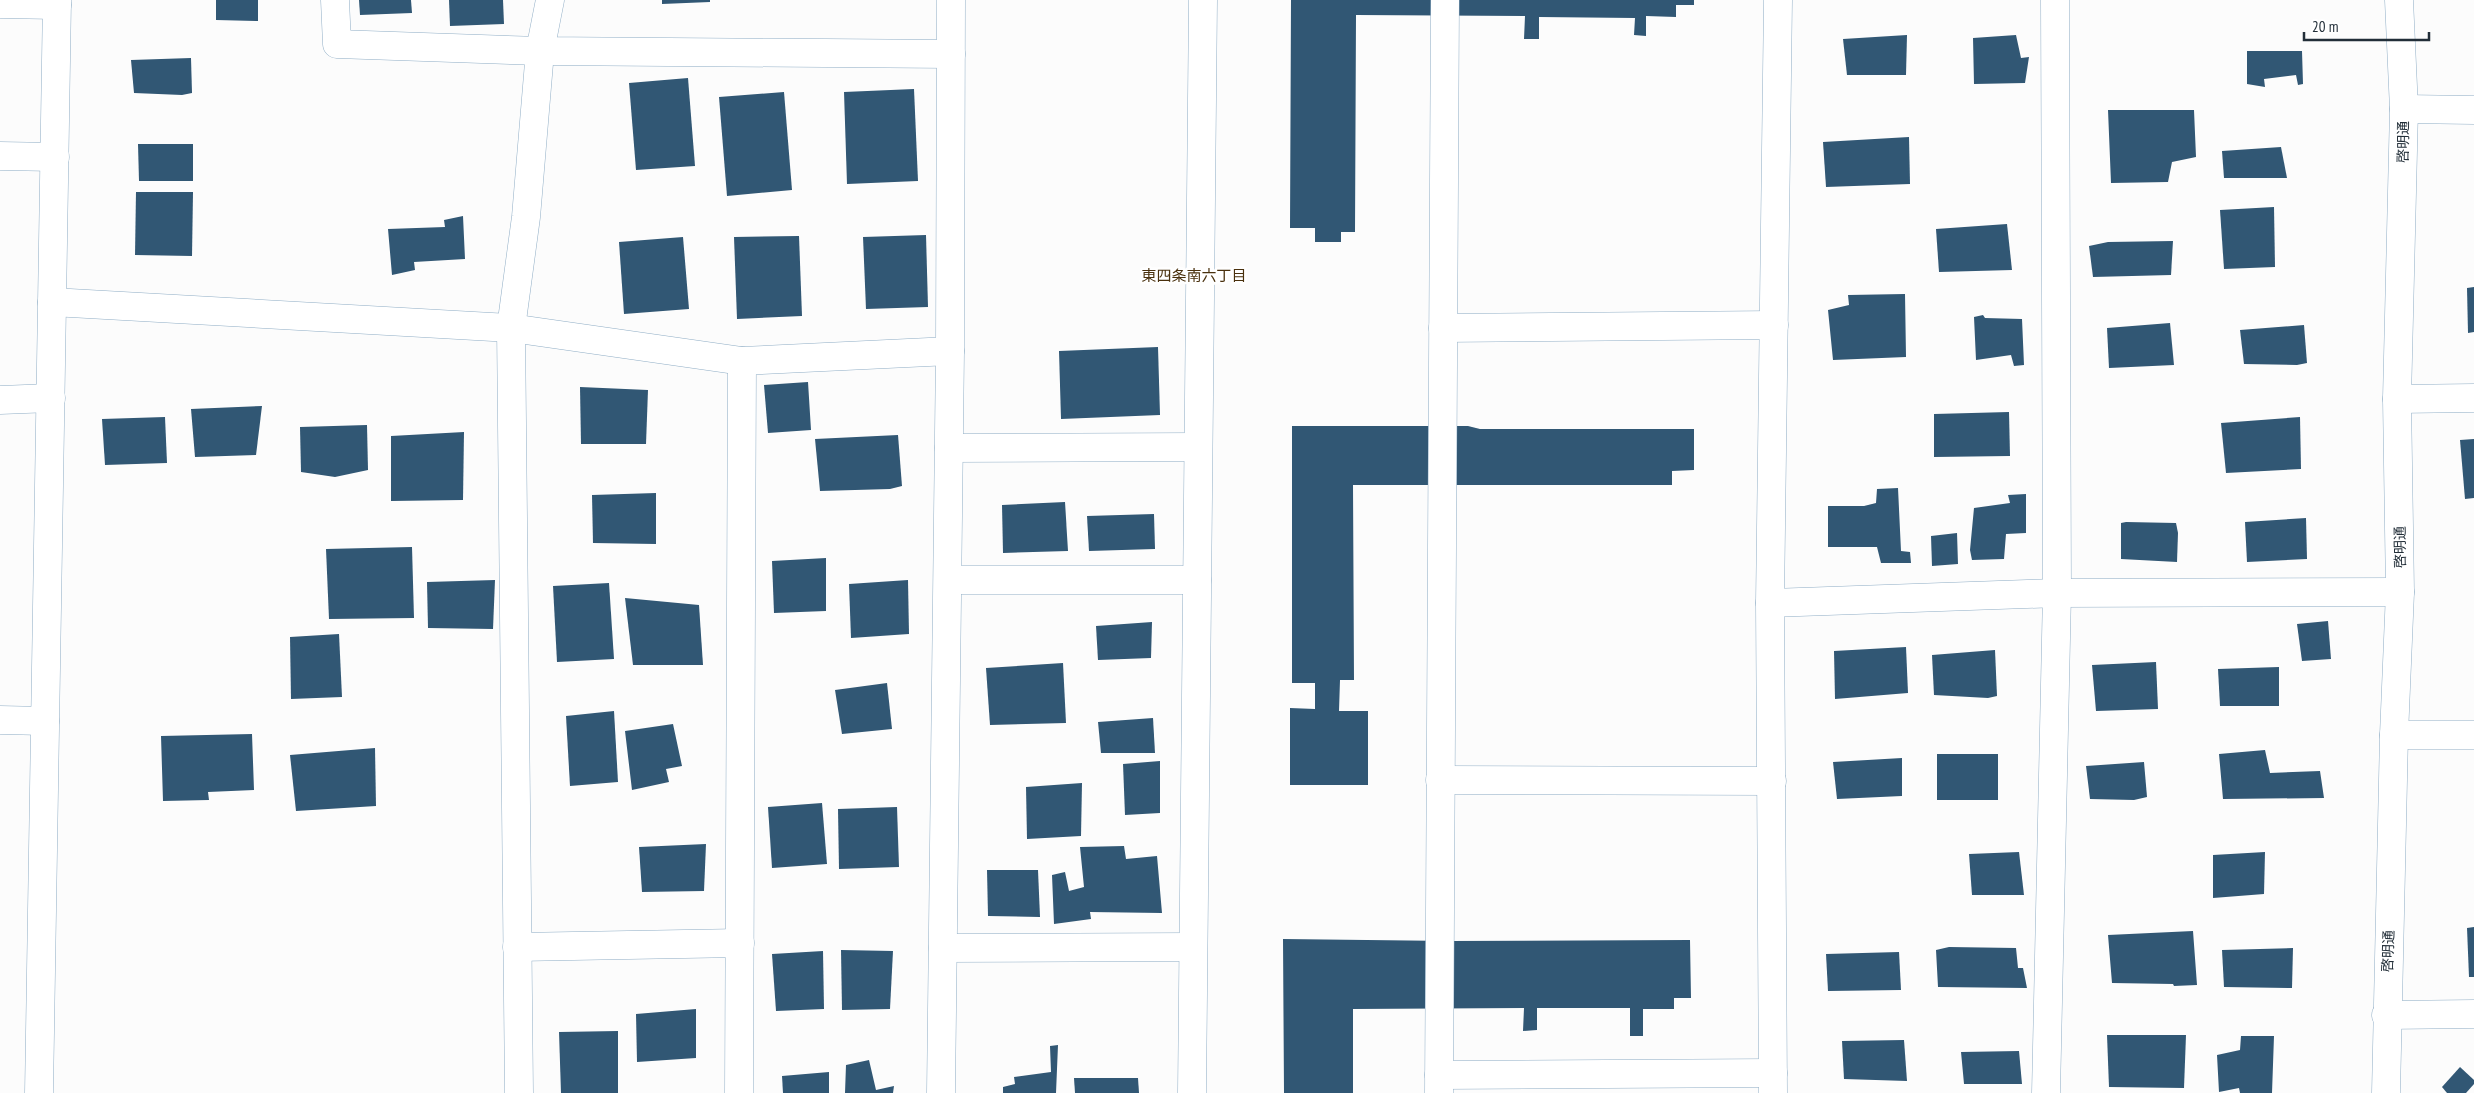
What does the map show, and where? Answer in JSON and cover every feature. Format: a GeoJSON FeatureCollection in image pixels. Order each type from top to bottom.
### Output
{"type":"FeatureCollection","features":[{"type":"Feature","properties":{"kind":"street"},"geometry":{"type":"LineString","coordinates":[[335,0],[337,44],[540,51],[951,54]]}},
{"type":"Feature","properties":{"kind":"street"},"geometry":{"type":"LineString","coordinates":[[519,1093],[511,328],[526,217],[540,51],[550,0]]}},
{"type":"Feature","properties":{"kind":"street"},"geometry":{"type":"LineString","coordinates":[[942,1093],[950,352],[951,0]]}},
{"type":"Feature","properties":{"kind":"street"},"geometry":{"type":"LineString","coordinates":[[1192,1093],[1203,0]]}},
{"type":"Feature","properties":{"kind":"street"},"geometry":{"type":"LineString","coordinates":[[1445,0],[1439,1084],[1773,1083],[1770,603],[1778,0]]}},
{"type":"Feature","properties":{"kind":"street"},"geometry":{"type":"LineString","coordinates":[[2046,1093],[2057,593],[2055,0]]}},
{"type":"Feature","properties":{"kind":"street","name":"啓明通"},"geometry":{"type":"LineString","coordinates":[[2386,1093],[2386,1015],[2400,592],[2398,399],[2404,109],[2399,0]]}},
{"type":"Feature","properties":{"kind":"street"},"geometry":{"type":"LineString","coordinates":[[0,4],[57,3],[39,1093]]}},
{"type":"Feature","properties":{"kind":"street"},"geometry":{"type":"LineString","coordinates":[[2404,109],[2474,110]]}},
{"type":"Feature","properties":{"kind":"street"},"geometry":{"type":"LineString","coordinates":[[0,156],[55,157]]}},
{"type":"Feature","properties":{"kind":"street"},"geometry":{"type":"LineString","coordinates":[[52,302],[511,328],[742,361],[950,352]]}},
{"type":"Feature","properties":{"kind":"street"},"geometry":{"type":"LineString","coordinates":[[1443,328],[1774,325]]}},
{"type":"Feature","properties":{"kind":"street"},"geometry":{"type":"LineString","coordinates":[[739,1093],[742,361]]}},
{"type":"Feature","properties":{"kind":"street"},"geometry":{"type":"LineString","coordinates":[[0,400],[51,398]]}},
{"type":"Feature","properties":{"kind":"street"},"geometry":{"type":"LineString","coordinates":[[2398,399],[2474,398]]}},
{"type":"Feature","properties":{"kind":"street"},"geometry":{"type":"LineString","coordinates":[[949,448],[1198,447]]}},
{"type":"Feature","properties":{"kind":"street"},"geometry":{"type":"LineString","coordinates":[[948,580],[1197,580]]}},
{"type":"Feature","properties":{"kind":"street"},"geometry":{"type":"LineString","coordinates":[[1770,603],[2057,593],[2400,592]]}},
{"type":"Feature","properties":{"kind":"street"},"geometry":{"type":"LineString","coordinates":[[0,720],[45,721]]}},
{"type":"Feature","properties":{"kind":"street"},"geometry":{"type":"LineString","coordinates":[[2394,735],[2474,735]]}},
{"type":"Feature","properties":{"kind":"street"},"geometry":{"type":"LineString","coordinates":[[1440,780],[1772,781]]}},
{"type":"Feature","properties":{"kind":"street"},"geometry":{"type":"LineString","coordinates":[[517,947],[740,943]]}},
{"type":"Feature","properties":{"kind":"street"},"geometry":{"type":"LineString","coordinates":[[943,948],[1193,947]]}},
{"type":"Feature","properties":{"kind":"street"},"geometry":{"type":"LineString","coordinates":[[2386,1015],[2474,1014]]}},
{"type":"Feature","properties":{"kind":"building"},"geometry":{"type":"Polygon","coordinates":[[[216,0],[258,0],[258,21],[216,20],[216,0]]]}},
{"type":"Feature","properties":{"kind":"building"},"geometry":{"type":"Polygon","coordinates":[[[359,0],[411,0],[412,13],[360,15],[359,0]]]}},
{"type":"Feature","properties":{"kind":"building"},"geometry":{"type":"Polygon","coordinates":[[[449,0],[503,0],[504,24],[450,26],[449,0]]]}},
{"type":"Feature","properties":{"kind":"building"},"geometry":{"type":"Polygon","coordinates":[[[662,0],[710,0],[710,2],[662,4],[662,0]]]}},
{"type":"Feature","properties":{"kind":"building"},"geometry":{"type":"Polygon","coordinates":[[[1291,0],[1694,0],[1694,5],[1676,5],[1676,17],[1646,16],[1646,36],[1634,35],[1635,18],[1539,17],[1539,39],[1524,39],[1525,16],[1356,15],[1355,232],[1341,232],[1341,242],[1315,242],[1315,228],[1290,228],[1291,0]]]}},
{"type":"Feature","properties":{"kind":"building"},"geometry":{"type":"Polygon","coordinates":[[[1907,35],[1906,75],[1847,75],[1843,39],[1907,35]]]}},
{"type":"Feature","properties":{"kind":"building"},"geometry":{"type":"Polygon","coordinates":[[[2016,35],[2021,58],[2029,57],[2025,83],[1974,84],[1973,38],[2016,35]]]}},
{"type":"Feature","properties":{"kind":"building"},"geometry":{"type":"Polygon","coordinates":[[[2247,51],[2302,51],[2303,84],[2298,85],[2296,75],[2264,79],[2265,87],[2247,84],[2247,51]]]}},
{"type":"Feature","properties":{"kind":"building"},"geometry":{"type":"Polygon","coordinates":[[[191,58],[192,93],[182,95],[134,93],[131,60],[191,58]]]}},
{"type":"Feature","properties":{"kind":"building"},"geometry":{"type":"Polygon","coordinates":[[[688,78],[695,166],[636,170],[629,83],[688,78]]]}},
{"type":"Feature","properties":{"kind":"building"},"geometry":{"type":"Polygon","coordinates":[[[914,89],[918,181],[847,184],[844,92],[914,89]]]}},
{"type":"Feature","properties":{"kind":"building"},"geometry":{"type":"Polygon","coordinates":[[[784,92],[792,190],[727,196],[719,97],[784,92]]]}},
{"type":"Feature","properties":{"kind":"building"},"geometry":{"type":"Polygon","coordinates":[[[2108,110],[2194,110],[2196,157],[2172,162],[2168,182],[2111,183],[2108,110]]]}},
{"type":"Feature","properties":{"kind":"building"},"geometry":{"type":"Polygon","coordinates":[[[1909,137],[1910,184],[1826,187],[1823,142],[1909,137]]]}},
{"type":"Feature","properties":{"kind":"building"},"geometry":{"type":"Polygon","coordinates":[[[138,144],[193,144],[193,181],[139,181],[138,144]]]}},
{"type":"Feature","properties":{"kind":"building"},"geometry":{"type":"Polygon","coordinates":[[[2281,147],[2287,178],[2224,178],[2222,151],[2281,147]]]}},
{"type":"Feature","properties":{"kind":"building"},"geometry":{"type":"Polygon","coordinates":[[[136,192],[193,192],[192,256],[135,255],[136,192]]]}},
{"type":"Feature","properties":{"kind":"building"},"geometry":{"type":"Polygon","coordinates":[[[2274,207],[2275,267],[2224,269],[2220,210],[2274,207]]]}},
{"type":"Feature","properties":{"kind":"building"},"geometry":{"type":"Polygon","coordinates":[[[463,216],[465,259],[414,262],[415,270],[392,275],[388,229],[445,227],[444,220],[463,216]]]}},
{"type":"Feature","properties":{"kind":"building"},"geometry":{"type":"Polygon","coordinates":[[[2007,224],[2012,270],[1939,272],[1936,229],[2007,224]]]}},
{"type":"Feature","properties":{"kind":"building"},"geometry":{"type":"Polygon","coordinates":[[[926,235],[928,307],[866,309],[863,237],[926,235]]]}},
{"type":"Feature","properties":{"kind":"building"},"geometry":{"type":"Polygon","coordinates":[[[799,236],[802,316],[737,319],[734,237],[799,236]]]}},
{"type":"Feature","properties":{"kind":"building"},"geometry":{"type":"Polygon","coordinates":[[[683,237],[689,309],[624,314],[619,242],[683,237]]]}},
{"type":"Feature","properties":{"kind":"building"},"geometry":{"type":"Polygon","coordinates":[[[2173,241],[2171,275],[2093,277],[2089,246],[2108,242],[2173,241]]]}},
{"type":"Feature","properties":{"kind":"building"},"geometry":{"type":"Polygon","coordinates":[[[2474,287],[2474,332],[2468,333],[2467,288],[2474,287]]]}},
{"type":"Feature","properties":{"kind":"building"},"geometry":{"type":"Polygon","coordinates":[[[1905,294],[1906,357],[1833,360],[1828,310],[1849,305],[1848,295],[1905,294]]]}},
{"type":"Feature","properties":{"kind":"building"},"geometry":{"type":"Polygon","coordinates":[[[1983,315],[1985,318],[2022,319],[2024,365],[2014,366],[2011,355],[1976,360],[1974,317],[1983,315]]]}},
{"type":"Feature","properties":{"kind":"building"},"geometry":{"type":"Polygon","coordinates":[[[2170,323],[2174,365],[2109,368],[2107,328],[2170,323]]]}},
{"type":"Feature","properties":{"kind":"building"},"geometry":{"type":"Polygon","coordinates":[[[2304,325],[2307,363],[2297,365],[2244,364],[2240,330],[2304,325]]]}},
{"type":"Feature","properties":{"kind":"building"},"geometry":{"type":"Polygon","coordinates":[[[1158,347],[1160,415],[1061,419],[1059,351],[1158,347]]]}},
{"type":"Feature","properties":{"kind":"building"},"geometry":{"type":"Polygon","coordinates":[[[808,382],[811,430],[768,433],[764,385],[808,382]]]}},
{"type":"Feature","properties":{"kind":"building"},"geometry":{"type":"Polygon","coordinates":[[[580,387],[648,390],[646,444],[581,444],[580,387]]]}},
{"type":"Feature","properties":{"kind":"building"},"geometry":{"type":"Polygon","coordinates":[[[262,406],[256,455],[195,457],[191,409],[262,406]]]}},
{"type":"Feature","properties":{"kind":"building"},"geometry":{"type":"Polygon","coordinates":[[[2009,412],[2010,456],[1934,457],[1934,414],[2009,412]]]}},
{"type":"Feature","properties":{"kind":"building"},"geometry":{"type":"Polygon","coordinates":[[[165,417],[167,463],[105,465],[102,419],[165,417]]]}},
{"type":"Feature","properties":{"kind":"building"},"geometry":{"type":"Polygon","coordinates":[[[2300,417],[2301,469],[2226,473],[2221,423],[2300,417]]]}},
{"type":"Feature","properties":{"kind":"building"},"geometry":{"type":"Polygon","coordinates":[[[367,425],[368,470],[335,477],[301,472],[300,427],[367,425]]]}},
{"type":"Feature","properties":{"kind":"building"},"geometry":{"type":"Polygon","coordinates":[[[1292,426],[1468,426],[1480,429],[1694,429],[1694,470],[1672,471],[1672,485],[1353,485],[1354,680],[1340,680],[1339,711],[1368,711],[1368,785],[1290,785],[1290,708],[1315,709],[1315,683],[1292,683],[1292,426]]]}},
{"type":"Feature","properties":{"kind":"building"},"geometry":{"type":"Polygon","coordinates":[[[464,432],[463,500],[391,501],[391,436],[464,432]]]}},
{"type":"Feature","properties":{"kind":"building"},"geometry":{"type":"Polygon","coordinates":[[[898,435],[902,486],[890,489],[820,491],[815,439],[898,435]]]}},
{"type":"Feature","properties":{"kind":"building"},"geometry":{"type":"Polygon","coordinates":[[[2474,439],[2474,498],[2465,499],[2460,440],[2474,439]]]}},
{"type":"Feature","properties":{"kind":"building"},"geometry":{"type":"Polygon","coordinates":[[[1898,488],[1901,551],[1910,552],[1911,563],[1881,563],[1877,547],[1828,547],[1828,506],[1864,506],[1876,503],[1877,489],[1898,488]]]}},
{"type":"Feature","properties":{"kind":"building"},"geometry":{"type":"Polygon","coordinates":[[[656,493],[656,544],[593,543],[592,495],[656,493]]]}},
{"type":"Feature","properties":{"kind":"building"},"geometry":{"type":"Polygon","coordinates":[[[2026,494],[2026,533],[2006,534],[2004,559],[1972,560],[1970,550],[1974,508],[2010,503],[2008,495],[2026,494]]]}},
{"type":"Feature","properties":{"kind":"building"},"geometry":{"type":"Polygon","coordinates":[[[1065,502],[1068,551],[1003,553],[1002,505],[1065,502]]]}},
{"type":"Feature","properties":{"kind":"building"},"geometry":{"type":"Polygon","coordinates":[[[1154,514],[1155,549],[1089,551],[1087,516],[1154,514]]]}},
{"type":"Feature","properties":{"kind":"building"},"geometry":{"type":"Polygon","coordinates":[[[2306,518],[2307,559],[2247,562],[2245,522],[2306,518]]]}},
{"type":"Feature","properties":{"kind":"building"},"geometry":{"type":"Polygon","coordinates":[[[2121,523],[2176,523],[2178,533],[2177,562],[2121,559],[2121,523]]]}},
{"type":"Feature","properties":{"kind":"building"},"geometry":{"type":"Polygon","coordinates":[[[1957,533],[1958,564],[1932,566],[1931,536],[1957,533]]]}},
{"type":"Feature","properties":{"kind":"building"},"geometry":{"type":"Polygon","coordinates":[[[412,547],[414,618],[329,619],[326,549],[412,547]]]}},
{"type":"Feature","properties":{"kind":"building"},"geometry":{"type":"Polygon","coordinates":[[[826,558],[826,611],[774,613],[772,561],[826,558]]]}},
{"type":"Feature","properties":{"kind":"building"},"geometry":{"type":"Polygon","coordinates":[[[495,580],[493,629],[428,628],[427,582],[495,580]]]}},
{"type":"Feature","properties":{"kind":"building"},"geometry":{"type":"Polygon","coordinates":[[[908,580],[909,634],[851,638],[849,584],[908,580]]]}},
{"type":"Feature","properties":{"kind":"building"},"geometry":{"type":"Polygon","coordinates":[[[609,583],[614,659],[557,662],[553,586],[609,583]]]}},
{"type":"Feature","properties":{"kind":"building"},"geometry":{"type":"Polygon","coordinates":[[[625,598],[699,605],[703,665],[633,665],[625,598]]]}},
{"type":"Feature","properties":{"kind":"building"},"geometry":{"type":"Polygon","coordinates":[[[2328,621],[2331,659],[2302,661],[2297,624],[2328,621]]]}},
{"type":"Feature","properties":{"kind":"building"},"geometry":{"type":"Polygon","coordinates":[[[1152,622],[1151,658],[1098,660],[1096,626],[1152,622]]]}},
{"type":"Feature","properties":{"kind":"building"},"geometry":{"type":"Polygon","coordinates":[[[339,634],[342,697],[291,699],[290,637],[339,634]]]}},
{"type":"Feature","properties":{"kind":"building"},"geometry":{"type":"Polygon","coordinates":[[[1906,647],[1908,693],[1835,699],[1834,651],[1906,647]]]}},
{"type":"Feature","properties":{"kind":"building"},"geometry":{"type":"Polygon","coordinates":[[[1995,650],[1997,696],[1988,698],[1934,695],[1932,655],[1995,650]]]}},
{"type":"Feature","properties":{"kind":"building"},"geometry":{"type":"Polygon","coordinates":[[[2156,662],[2158,709],[2096,711],[2092,665],[2156,662]]]}},
{"type":"Feature","properties":{"kind":"building"},"geometry":{"type":"Polygon","coordinates":[[[1063,663],[1066,723],[990,725],[986,668],[1063,663]]]}},
{"type":"Feature","properties":{"kind":"building"},"geometry":{"type":"Polygon","coordinates":[[[2279,667],[2279,706],[2220,706],[2218,669],[2279,667]]]}},
{"type":"Feature","properties":{"kind":"building"},"geometry":{"type":"Polygon","coordinates":[[[887,683],[892,729],[842,734],[835,690],[887,683]]]}},
{"type":"Feature","properties":{"kind":"building"},"geometry":{"type":"Polygon","coordinates":[[[614,711],[618,782],[570,786],[566,716],[614,711]]]}},
{"type":"Feature","properties":{"kind":"building"},"geometry":{"type":"Polygon","coordinates":[[[1153,718],[1155,753],[1101,753],[1098,722],[1153,718]]]}},
{"type":"Feature","properties":{"kind":"building"},"geometry":{"type":"Polygon","coordinates":[[[673,724],[682,766],[666,769],[669,782],[632,790],[625,731],[673,724]]]}},
{"type":"Feature","properties":{"kind":"building"},"geometry":{"type":"Polygon","coordinates":[[[252,734],[254,790],[208,792],[209,800],[163,801],[161,736],[252,734]]]}},
{"type":"Feature","properties":{"kind":"building"},"geometry":{"type":"Polygon","coordinates":[[[375,748],[376,806],[296,811],[290,755],[375,748]]]}},
{"type":"Feature","properties":{"kind":"building"},"geometry":{"type":"Polygon","coordinates":[[[2265,750],[2270,773],[2320,771],[2324,798],[2223,799],[2219,754],[2265,750]]]}},
{"type":"Feature","properties":{"kind":"building"},"geometry":{"type":"Polygon","coordinates":[[[1937,754],[1998,754],[1998,800],[1937,800],[1937,754]]]}},
{"type":"Feature","properties":{"kind":"building"},"geometry":{"type":"Polygon","coordinates":[[[1902,758],[1902,796],[1837,799],[1833,762],[1902,758]]]}},
{"type":"Feature","properties":{"kind":"building"},"geometry":{"type":"Polygon","coordinates":[[[1160,761],[1160,813],[1125,815],[1123,764],[1160,761]]]}},
{"type":"Feature","properties":{"kind":"building"},"geometry":{"type":"Polygon","coordinates":[[[2144,762],[2147,797],[2134,800],[2090,799],[2086,766],[2144,762]]]}},
{"type":"Feature","properties":{"kind":"building"},"geometry":{"type":"Polygon","coordinates":[[[1082,783],[1081,836],[1027,839],[1026,787],[1082,783]]]}},
{"type":"Feature","properties":{"kind":"building"},"geometry":{"type":"Polygon","coordinates":[[[822,803],[827,864],[772,868],[768,807],[822,803]]]}},
{"type":"Feature","properties":{"kind":"building"},"geometry":{"type":"Polygon","coordinates":[[[897,807],[899,867],[839,869],[838,809],[897,807]]]}},
{"type":"Feature","properties":{"kind":"building"},"geometry":{"type":"Polygon","coordinates":[[[706,844],[704,891],[642,892],[639,847],[706,844]]]}},
{"type":"Feature","properties":{"kind":"building"},"geometry":{"type":"Polygon","coordinates":[[[1124,846],[1126,859],[1157,856],[1162,913],[1090,912],[1091,919],[1054,924],[1052,875],[1065,872],[1069,891],[1084,887],[1080,847],[1124,846]]]}},
{"type":"Feature","properties":{"kind":"building"},"geometry":{"type":"Polygon","coordinates":[[[2019,852],[2024,895],[1972,895],[1969,854],[2019,852]]]}},
{"type":"Feature","properties":{"kind":"building"},"geometry":{"type":"Polygon","coordinates":[[[2265,852],[2264,894],[2213,898],[2213,855],[2265,852]]]}},
{"type":"Feature","properties":{"kind":"building"},"geometry":{"type":"Polygon","coordinates":[[[987,870],[1038,870],[1040,917],[988,916],[987,870]]]}},
{"type":"Feature","properties":{"kind":"building"},"geometry":{"type":"Polygon","coordinates":[[[2474,927],[2474,977],[2469,977],[2467,928],[2474,927]]]}},
{"type":"Feature","properties":{"kind":"building"},"geometry":{"type":"Polygon","coordinates":[[[2193,931],[2197,985],[2174,986],[2173,984],[2112,983],[2108,935],[2193,931]]]}},
{"type":"Feature","properties":{"kind":"building"},"geometry":{"type":"Polygon","coordinates":[[[1283,939],[1450,941],[1690,940],[1691,998],[1674,998],[1674,1009],[1643,1009],[1643,1036],[1630,1036],[1630,1008],[1537,1008],[1537,1030],[1523,1031],[1524,1008],[1353,1009],[1353,1093],[1284,1093],[1283,939]]]}},
{"type":"Feature","properties":{"kind":"building"},"geometry":{"type":"Polygon","coordinates":[[[1949,947],[2016,948],[2018,968],[2023,968],[2027,988],[1938,987],[1936,950],[1949,947]]]}},
{"type":"Feature","properties":{"kind":"building"},"geometry":{"type":"Polygon","coordinates":[[[2293,948],[2292,988],[2224,987],[2222,950],[2293,948]]]}},
{"type":"Feature","properties":{"kind":"building"},"geometry":{"type":"Polygon","coordinates":[[[841,950],[893,951],[890,1009],[842,1010],[841,950]]]}},
{"type":"Feature","properties":{"kind":"building"},"geometry":{"type":"Polygon","coordinates":[[[823,951],[824,1009],[776,1011],[772,954],[823,951]]]}},
{"type":"Feature","properties":{"kind":"building"},"geometry":{"type":"Polygon","coordinates":[[[1899,952],[1901,990],[1828,991],[1826,954],[1899,952]]]}},
{"type":"Feature","properties":{"kind":"building"},"geometry":{"type":"Polygon","coordinates":[[[696,1009],[696,1058],[637,1062],[636,1014],[696,1009]]]}},
{"type":"Feature","properties":{"kind":"building"},"geometry":{"type":"Polygon","coordinates":[[[618,1031],[618,1093],[561,1093],[559,1032],[618,1031]]]}},
{"type":"Feature","properties":{"kind":"building"},"geometry":{"type":"Polygon","coordinates":[[[2107,1035],[2186,1035],[2184,1088],[2109,1087],[2107,1035]]]}},
{"type":"Feature","properties":{"kind":"building"},"geometry":{"type":"Polygon","coordinates":[[[2241,1036],[2274,1036],[2272,1093],[2240,1093],[2239,1088],[2219,1092],[2217,1055],[2240,1050],[2241,1036]]]}},
{"type":"Feature","properties":{"kind":"building"},"geometry":{"type":"Polygon","coordinates":[[[1904,1040],[1907,1081],[1844,1079],[1842,1041],[1904,1040]]]}},
{"type":"Feature","properties":{"kind":"building"},"geometry":{"type":"Polygon","coordinates":[[[1058,1045],[1056,1093],[1003,1093],[1003,1087],[1015,1084],[1014,1077],[1051,1072],[1050,1046],[1058,1045]]]}},
{"type":"Feature","properties":{"kind":"building"},"geometry":{"type":"Polygon","coordinates":[[[2019,1051],[2022,1084],[1964,1084],[1961,1052],[2019,1051]]]}},
{"type":"Feature","properties":{"kind":"building"},"geometry":{"type":"Polygon","coordinates":[[[869,1060],[876,1090],[894,1086],[893,1093],[845,1093],[846,1065],[869,1060]]]}},
{"type":"Feature","properties":{"kind":"building"},"geometry":{"type":"Polygon","coordinates":[[[2460,1067],[2474,1080],[2474,1084],[2466,1093],[2447,1093],[2442,1087],[2460,1067]]]}},
{"type":"Feature","properties":{"kind":"building"},"geometry":{"type":"Polygon","coordinates":[[[829,1072],[829,1093],[783,1093],[782,1076],[829,1072]]]}},
{"type":"Feature","properties":{"kind":"building"},"geometry":{"type":"Polygon","coordinates":[[[1074,1078],[1138,1078],[1139,1093],[1075,1093],[1074,1078]]]}},
{"type":"Feature","properties":{"kind":"district","name":"東四条南六丁目"},"geometry":{"type":"Point","coordinates":[1194,276]}}]}
